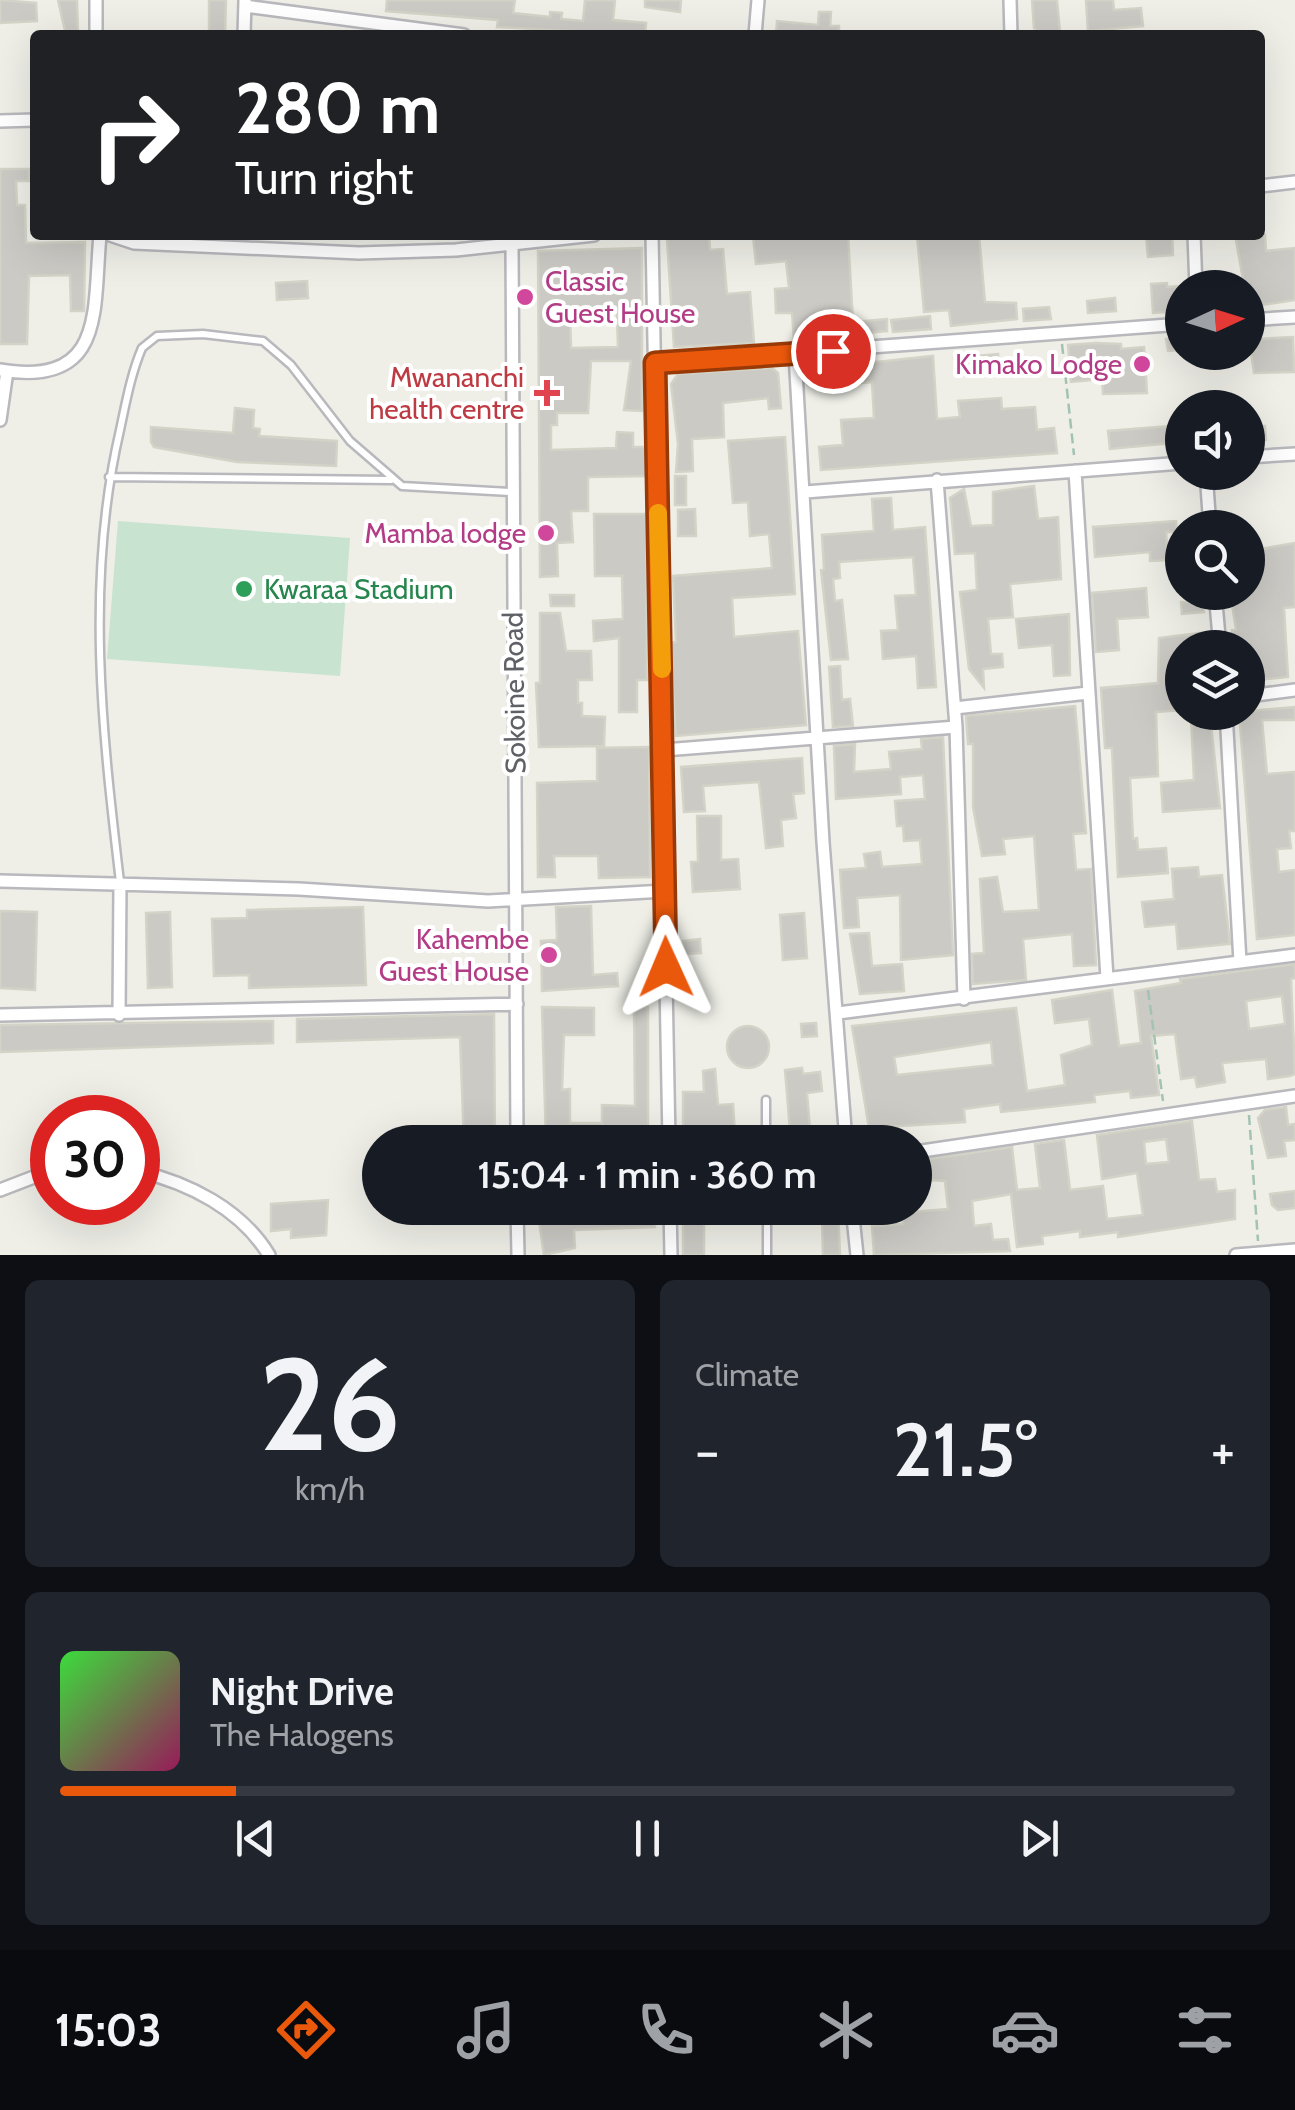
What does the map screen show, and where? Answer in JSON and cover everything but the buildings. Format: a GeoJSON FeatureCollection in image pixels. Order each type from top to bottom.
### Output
{"type":"FeatureCollection","features":[{"type":"Feature","properties":{"kind":"street"},"geometry":{"type":"LineString","coordinates":[[96,0],[96,30]]}},
{"type":"Feature","properties":{"kind":"street"},"geometry":{"type":"LineString","coordinates":[[755,30],[758,0]]}},
{"type":"Feature","properties":{"kind":"street"},"geometry":{"type":"LineString","coordinates":[[1010,0],[1011,30]]}},
{"type":"Feature","properties":{"kind":"street"},"geometry":{"type":"LineString","coordinates":[[244,30],[245,3],[430,30]]}},
{"type":"Feature","properties":{"kind":"street"},"geometry":{"type":"LineString","coordinates":[[0,121],[30,120]]}},
{"type":"Feature","properties":{"kind":"street"},"geometry":{"type":"LineString","coordinates":[[1265,185],[1295,182]]}},
{"type":"Feature","properties":{"kind":"street"},"geometry":{"type":"LineString","coordinates":[[0,420],[3,371],[68,364],[90,342],[100,240]]}},
{"type":"Feature","properties":{"kind":"street"},"geometry":{"type":"LineString","coordinates":[[123,240],[134,244],[225,242],[359,253],[548,240]]}},
{"type":"Feature","properties":{"kind":"street"},"geometry":{"type":"LineString","coordinates":[[652,240],[669,1125]]}},
{"type":"Feature","properties":{"kind":"street"},"geometry":{"type":"LineString","coordinates":[[1194,240],[1195,270]]}},
{"type":"Feature","properties":{"kind":"street","name":"Sokoine Road"},"geometry":{"type":"LineString","coordinates":[[512,244],[517,1125]]}},
{"type":"Feature","properties":{"kind":"street"},"geometry":{"type":"LineString","coordinates":[[1265,319],[1295,317]]}},
{"type":"Feature","properties":{"kind":"street"},"geometry":{"type":"LineString","coordinates":[[655,363],[1165,325]]}},
{"type":"Feature","properties":{"kind":"street"},"geometry":{"type":"LineString","coordinates":[[795,354],[845,1125]]}},
{"type":"Feature","properties":{"kind":"street"},"geometry":{"type":"LineString","coordinates":[[1265,456],[1295,454]]}},
{"type":"Feature","properties":{"kind":"street"},"geometry":{"type":"LineString","coordinates":[[805,492],[1165,463]]}},
{"type":"Feature","properties":{"kind":"street"},"geometry":{"type":"LineString","coordinates":[[1075,470],[1106,978]]}},
{"type":"Feature","properties":{"kind":"street"},"geometry":{"type":"LineString","coordinates":[[937,480],[956,727],[964,999]]}},
{"type":"Feature","properties":{"kind":"street"},"geometry":{"type":"LineString","coordinates":[[1265,694],[1295,690]]}},
{"type":"Feature","properties":{"kind":"street"},"geometry":{"type":"LineString","coordinates":[[955,708],[1088,693]]}},
{"type":"Feature","properties":{"kind":"street"},"geometry":{"type":"LineString","coordinates":[[664,750],[956,727]]}},
{"type":"Feature","properties":{"kind":"street"},"geometry":{"type":"LineString","coordinates":[[1227,730],[1240,962]]}},
{"type":"Feature","properties":{"kind":"street"},"geometry":{"type":"LineString","coordinates":[[0,882],[120,883],[518,901],[666,890]]}},
{"type":"Feature","properties":{"kind":"street"},"geometry":{"type":"LineString","coordinates":[[119,1015],[120,883]]}},
{"type":"Feature","properties":{"kind":"street"},"geometry":{"type":"LineString","coordinates":[[838,1013],[1295,955]]}},
{"type":"Feature","properties":{"kind":"street"},"geometry":{"type":"LineString","coordinates":[[0,1015],[517,1004]]}},
{"type":"Feature","properties":{"kind":"street"},"geometry":{"type":"LineString","coordinates":[[932,1149],[1295,1096]]}},
{"type":"Feature","properties":{"kind":"street"},"geometry":{"type":"LineString","coordinates":[[0,1190],[30,1178]]}},
{"type":"Feature","properties":{"kind":"street"},"geometry":{"type":"LineString","coordinates":[[160,1179],[217,1202],[243,1222],[270,1255]]}},
{"type":"Feature","properties":{"kind":"street"},"geometry":{"type":"LineString","coordinates":[[517,1225],[518,1255]]}},
{"type":"Feature","properties":{"kind":"street"},"geometry":{"type":"LineString","coordinates":[[670,1225],[671,1255]]}},
{"type":"Feature","properties":{"kind":"street"},"geometry":{"type":"LineString","coordinates":[[853,1225],[856,1255]]}},
{"type":"Feature","properties":{"kind":"street"},"geometry":{"type":"LineString","coordinates":[[1236,1255],[1295,1250]]}},
{"type":"Feature","properties":{"kind":"lane"},"geometry":{"type":"LineString","coordinates":[[120,883],[98,650],[99,546],[109,476],[142,348],[157,336],[203,334],[263,340],[278,350],[350,442],[392,480]]}},
{"type":"Feature","properties":{"kind":"lane"},"geometry":{"type":"LineString","coordinates":[[109,476],[392,480],[414,488],[511,492]]}},
{"type":"Feature","properties":{"kind":"lane"},"geometry":{"type":"LineString","coordinates":[[766,1100],[766,1125]]}},
{"type":"Feature","properties":{"kind":"lane"},"geometry":{"type":"LineString","coordinates":[[766,1225],[767,1255]]}},
{"type":"Feature","properties":{"kind":"path"},"geometry":{"type":"LineString","coordinates":[[1061,333],[1075,470]]}},
{"type":"Feature","properties":{"kind":"path"},"geometry":{"type":"LineString","coordinates":[[1147,973],[1165,1114]]}},
{"type":"Feature","properties":{"kind":"path"},"geometry":{"type":"LineString","coordinates":[[1248,1103],[1254,1222],[1260,1253]]}},
{"type":"Feature","properties":{"kind":"green space"},"geometry":{"type":"Polygon","coordinates":[[[118,521],[350,538],[340,676],[107,659],[118,521]]]}},
{"type":"Feature","properties":{"kind":"slow traffic"},"geometry":{"type":"LineString","coordinates":[[658,513],[662,669]]}},
{"type":"Feature","properties":{"kind":"place","name":"Classic Guest House"},"geometry":{"type":"Point","coordinates":[525,297]}},
{"type":"Feature","properties":{"kind":"place","name":"Kimako Lodge"},"geometry":{"type":"Point","coordinates":[1142,364]}},
{"type":"Feature","properties":{"kind":"place","name":"Mwananchi health centre"},"geometry":{"type":"Point","coordinates":[547,393]}},
{"type":"Feature","properties":{"kind":"place","name":"Mamba lodge"},"geometry":{"type":"Point","coordinates":[546,533]}},
{"type":"Feature","properties":{"kind":"place","name":"Kwaraa Stadium"},"geometry":{"type":"Point","coordinates":[244,589]}},
{"type":"Feature","properties":{"kind":"place","name":"Kahembe Guest House"},"geometry":{"type":"Point","coordinates":[549,955]}},
{"type":"Feature","properties":{"kind":"route"},"geometry":{"type":"LineString","coordinates":[[666,967],[655,363],[833,351]]}}]}
